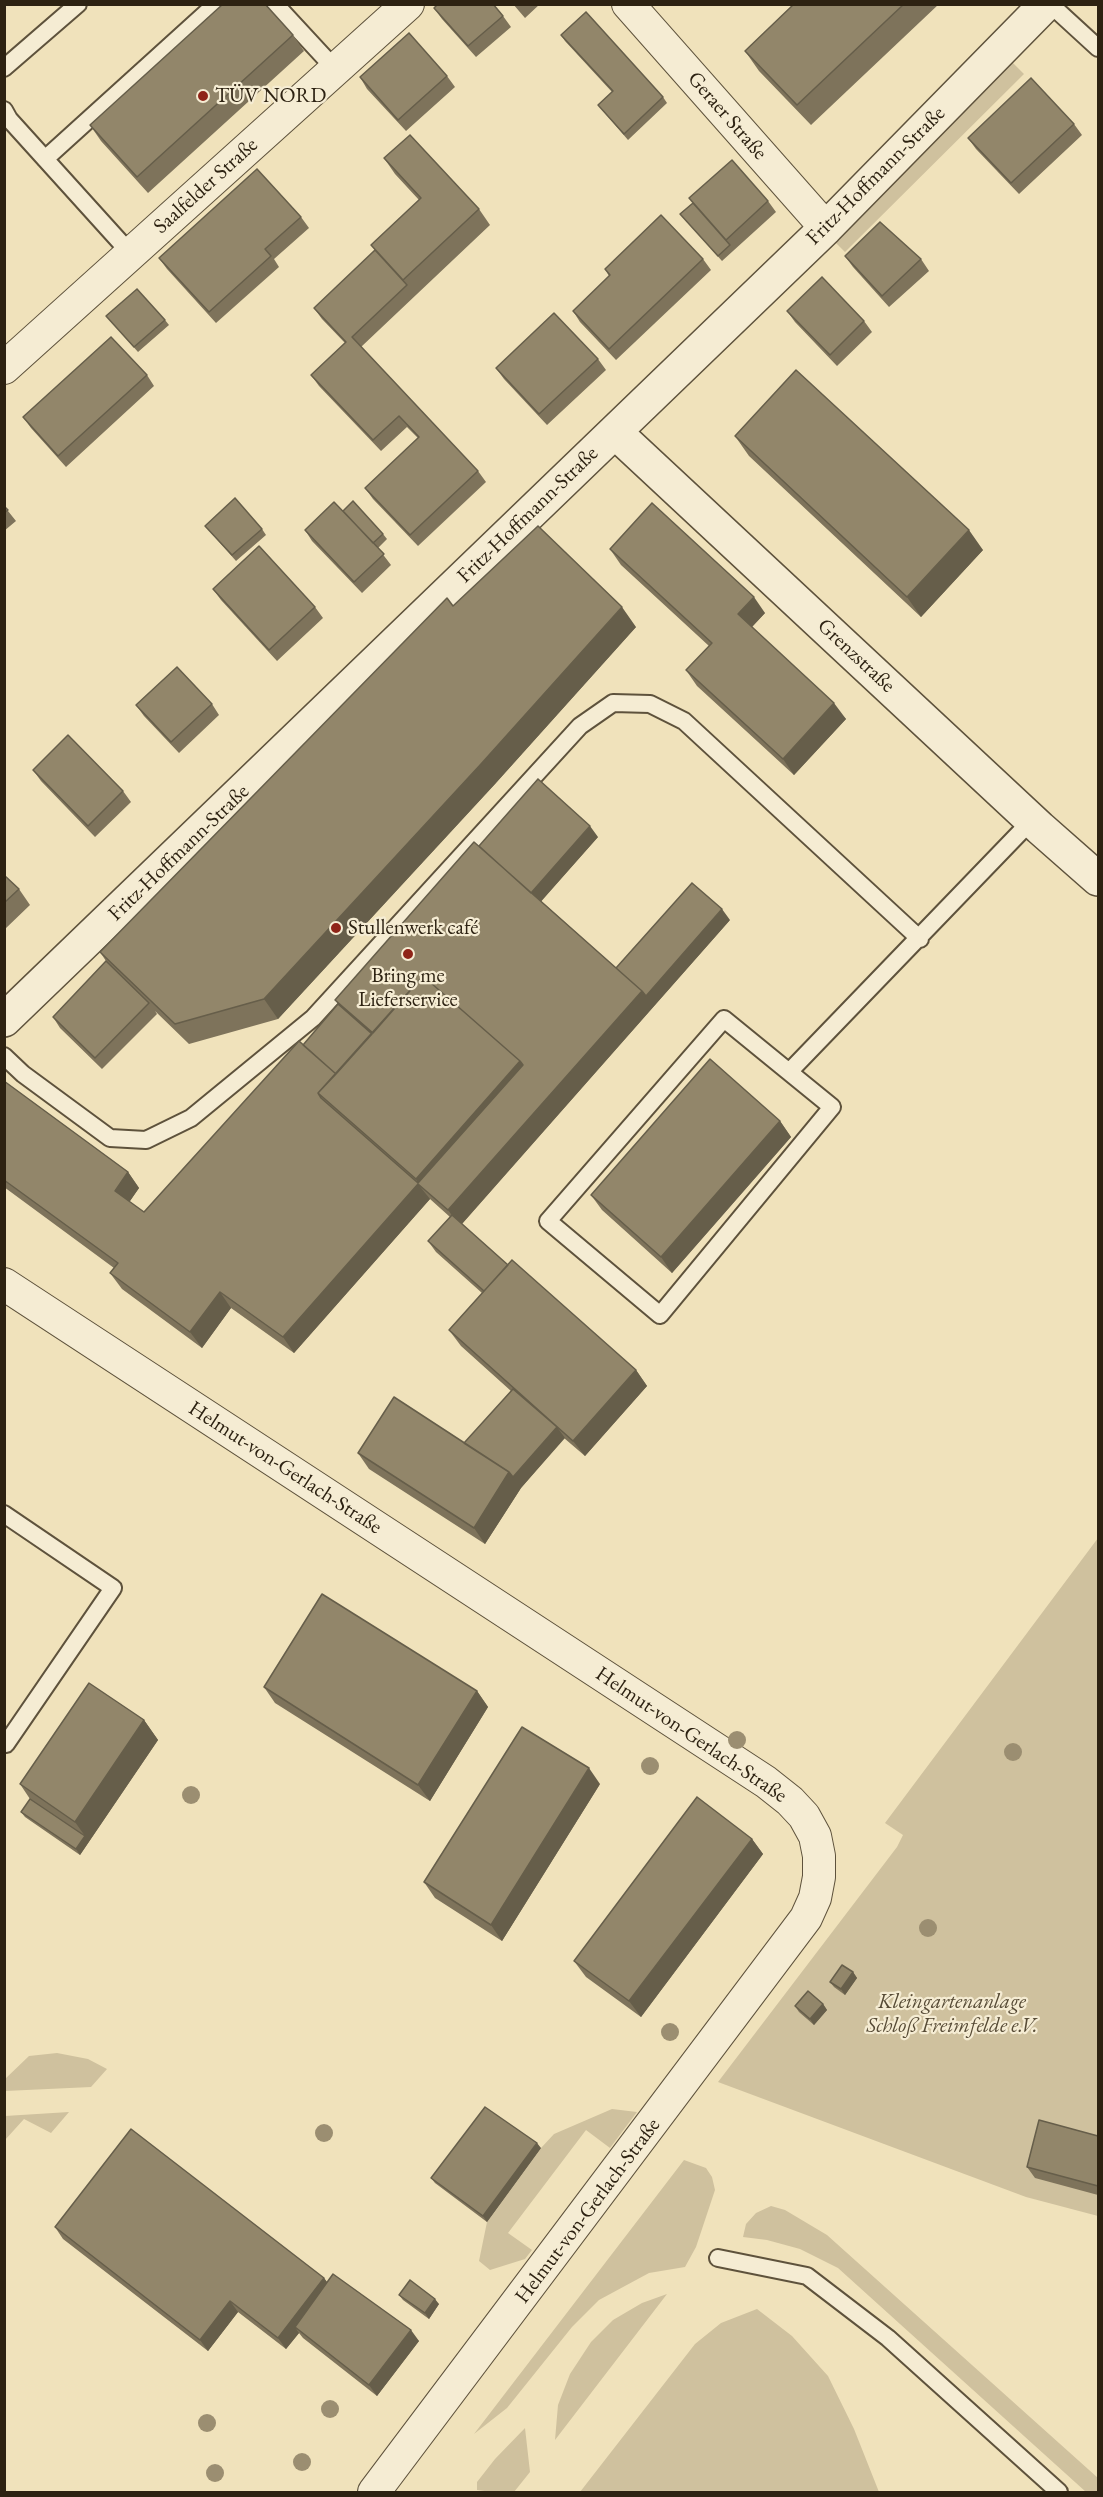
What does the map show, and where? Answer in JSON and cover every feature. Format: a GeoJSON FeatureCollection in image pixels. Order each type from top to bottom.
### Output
{"type":"FeatureCollection","features":[{"type":"Feature","properties":{"kind":"street","name":"Saalfelder Straße"},"geometry":{"type":"LineString","coordinates":[[4,368],[408,4]]}},
{"type":"Feature","properties":{"kind":"street","name":"Geraer Straße"},"geometry":{"type":"LineString","coordinates":[[628,4],[826,228]]}},
{"type":"Feature","properties":{"kind":"street","name":"Fritz-Hoffmann-Straße"},"geometry":{"type":"LineString","coordinates":[[4,1020],[826,228],[1048,4]]}},
{"type":"Feature","properties":{"kind":"street","name":"Grenzstraße"},"geometry":{"type":"LineString","coordinates":[[615,432],[1098,879]]}},
{"type":"Feature","properties":{"kind":"street","name":"Helmut-von-Gerlach-Straße"},"geometry":{"type":"LineString","coordinates":[[4,1284],[766,1782],[790,1801],[804,1816],[814,1836],[819,1856],[819,1877],[815,1898],[806,1918],[374,2493]]}},
{"type":"Feature","properties":{"kind":"lane"},"geometry":{"type":"LineString","coordinates":[[4,68],[78,4]]}},
{"type":"Feature","properties":{"kind":"lane"},"geometry":{"type":"LineString","coordinates":[[45,159],[216,4]]}},
{"type":"Feature","properties":{"kind":"lane"},"geometry":{"type":"LineString","coordinates":[[275,4],[336,70]]}},
{"type":"Feature","properties":{"kind":"lane"},"geometry":{"type":"LineString","coordinates":[[1048,4],[1098,48]]}},
{"type":"Feature","properties":{"kind":"lane"},"geometry":{"type":"LineString","coordinates":[[4,110],[9,119],[131,254]]}},
{"type":"Feature","properties":{"kind":"lane"},"geometry":{"type":"LineString","coordinates":[[4,1056],[23,1074],[110,1138],[146,1140],[191,1118],[313,1018],[580,726],[612,703],[650,704],[684,721],[920,939]]}},
{"type":"Feature","properties":{"kind":"lane"},"geometry":{"type":"LineString","coordinates":[[789,1072],[920,939],[1032,820]]}},
{"type":"Feature","properties":{"kind":"lane"},"geometry":{"type":"LineString","coordinates":[[723,1019],[789,1072],[832,1107],[660,1315],[548,1221],[723,1019]]}},
{"type":"Feature","properties":{"kind":"lane"},"geometry":{"type":"LineString","coordinates":[[4,1514],[113,1588],[6,1744]]}},
{"type":"Feature","properties":{"kind":"lane"},"geometry":{"type":"LineString","coordinates":[[718,2258],[807,2276],[888,2338],[1059,2493]]}},
{"type":"Feature","properties":{"kind":"green space"},"geometry":{"type":"Polygon","coordinates":[[[1012,62],[1024,74],[845,252],[836,243],[1012,62]]]}},
{"type":"Feature","properties":{"kind":"green space","name":"Kleingartenanlage Schloß Freimfelde e.V."},"geometry":{"type":"Polygon","coordinates":[[[1098,1538],[1098,2216],[1026,2197],[718,2082],[897,1847],[903,1835],[885,1823],[1098,1538]]]}},
{"type":"Feature","properties":{"kind":"green space"},"geometry":{"type":"Polygon","coordinates":[[[57,2053],[88,2059],[107,2069],[91,2087],[5,2091],[5,2079],[29,2056],[57,2053]]]}},
{"type":"Feature","properties":{"kind":"green space"},"geometry":{"type":"Polygon","coordinates":[[[612,2109],[637,2112],[610,2148],[586,2130],[508,2233],[532,2250],[525,2259],[490,2270],[479,2261],[487,2222],[541,2148],[554,2134],[612,2109]]]}},
{"type":"Feature","properties":{"kind":"green space"},"geometry":{"type":"Polygon","coordinates":[[[69,2112],[51,2133],[24,2119],[5,2140],[5,2116],[69,2112]]]}},
{"type":"Feature","properties":{"kind":"green space"},"geometry":{"type":"Polygon","coordinates":[[[684,2160],[706,2168],[712,2177],[715,2190],[696,2247],[685,2267],[649,2273],[599,2300],[572,2327],[507,2408],[474,2434],[684,2160]]]}},
{"type":"Feature","properties":{"kind":"green space"},"geometry":{"type":"Polygon","coordinates":[[[771,2206],[785,2210],[827,2235],[1098,2478],[1098,2492],[1086,2492],[838,2268],[800,2249],[767,2240],[743,2237],[746,2224],[756,2213],[771,2206]]]}},
{"type":"Feature","properties":{"kind":"green space"},"geometry":{"type":"Polygon","coordinates":[[[667,2294],[555,2440],[558,2405],[570,2374],[591,2342],[613,2320],[642,2303],[667,2294]]]}},
{"type":"Feature","properties":{"kind":"green space"},"geometry":{"type":"Polygon","coordinates":[[[757,2309],[792,2336],[828,2376],[854,2429],[879,2492],[580,2492],[695,2344],[721,2323],[757,2309]]]}},
{"type":"Feature","properties":{"kind":"green space"},"geometry":{"type":"Polygon","coordinates":[[[525,2428],[530,2472],[514,2492],[477,2490],[477,2482],[495,2459],[525,2428]]]}},
{"type":"Feature","properties":{"kind":"building","name":"TÜV NORD"},"geometry":{"type":"Polygon","coordinates":[[[223,4],[265,4],[293,35],[137,177],[90,125],[223,4]]]}},
{"type":"Feature","properties":{"kind":"building"},"geometry":{"type":"Polygon","coordinates":[[[438,4],[493,4],[503,16],[468,46],[434,8],[438,4]]]}},
{"type":"Feature","properties":{"kind":"building"},"geometry":{"type":"Polygon","coordinates":[[[794,4],[904,4],[797,105],[745,51],[794,4]]]}},
{"type":"Feature","properties":{"kind":"building"},"geometry":{"type":"Polygon","coordinates":[[[586,12],[663,97],[624,134],[598,105],[613,91],[561,35],[586,12]]]}},
{"type":"Feature","properties":{"kind":"building"},"geometry":{"type":"Polygon","coordinates":[[[409,33],[447,76],[398,120],[360,77],[409,33]]]}},
{"type":"Feature","properties":{"kind":"building"},"geometry":{"type":"Polygon","coordinates":[[[1031,78],[1074,124],[1011,183],[968,138],[1031,78]]]}},
{"type":"Feature","properties":{"kind":"building"},"geometry":{"type":"Polygon","coordinates":[[[410,135],[479,209],[403,280],[371,245],[421,198],[384,158],[410,135]]]}},
{"type":"Feature","properties":{"kind":"building"},"geometry":{"type":"Polygon","coordinates":[[[732,160],[768,201],[726,240],[689,198],[732,160]]]}},
{"type":"Feature","properties":{"kind":"building"},"geometry":{"type":"Polygon","coordinates":[[[257,169],[301,217],[265,249],[271,256],[209,312],[159,258],[257,169]]]}},
{"type":"Feature","properties":{"kind":"building"},"geometry":{"type":"Polygon","coordinates":[[[693,203],[730,245],[718,256],[680,214],[693,203]]]}},
{"type":"Feature","properties":{"kind":"building"},"geometry":{"type":"Polygon","coordinates":[[[661,215],[703,259],[609,349],[573,311],[610,275],[605,269],[661,215]]]}},
{"type":"Feature","properties":{"kind":"building"},"geometry":{"type":"Polygon","coordinates":[[[880,222],[921,259],[882,296],[845,256],[880,222]]]}},
{"type":"Feature","properties":{"kind":"building"},"geometry":{"type":"Polygon","coordinates":[[[375,250],[407,285],[352,337],[478,471],[410,535],[365,488],[419,437],[399,416],[373,440],[311,375],[346,342],[314,308],[375,250]]]}},
{"type":"Feature","properties":{"kind":"building"},"geometry":{"type":"Polygon","coordinates":[[[822,277],[864,321],[830,355],[787,311],[822,277]]]}},
{"type":"Feature","properties":{"kind":"building"},"geometry":{"type":"Polygon","coordinates":[[[137,289],[165,320],[134,347],[106,316],[137,289]]]}},
{"type":"Feature","properties":{"kind":"building"},"geometry":{"type":"Polygon","coordinates":[[[554,313],[598,359],[539,414],[496,368],[554,313]]]}},
{"type":"Feature","properties":{"kind":"building"},"geometry":{"type":"Polygon","coordinates":[[[111,337],[147,375],[58,456],[23,417],[111,337]]]}},
{"type":"Feature","properties":{"kind":"building"},"geometry":{"type":"Polygon","coordinates":[[[796,370],[969,530],[907,597],[735,436],[796,370]]]}},
{"type":"Feature","properties":{"kind":"building"},"geometry":{"type":"Polygon","coordinates":[[[235,498],[262,529],[232,555],[205,526],[235,498]]]}},
{"type":"Feature","properties":{"kind":"building"},"geometry":{"type":"Polygon","coordinates":[[[353,501],[383,534],[373,543],[343,511],[353,501]]]}},
{"type":"Feature","properties":{"kind":"building"},"geometry":{"type":"Polygon","coordinates":[[[334,502],[384,554],[354,582],[305,530],[334,502]]]}},
{"type":"Feature","properties":{"kind":"building"},"geometry":{"type":"Polygon","coordinates":[[[652,503],[754,597],[738,614],[834,703],[783,759],[686,670],[712,643],[610,549],[652,503]]]}},
{"type":"Feature","properties":{"kind":"building"},"geometry":{"type":"Polygon","coordinates":[[[538,526],[622,607],[264,999],[175,1024],[100,952],[447,598],[453,606],[538,526]]]}},
{"type":"Feature","properties":{"kind":"building"},"geometry":{"type":"Polygon","coordinates":[[[259,546],[315,607],[269,650],[213,589],[259,546]]]}},
{"type":"Feature","properties":{"kind":"building"},"geometry":{"type":"Polygon","coordinates":[[[177,667],[212,704],[171,742],[136,705],[177,667]]]}},
{"type":"Feature","properties":{"kind":"building"},"geometry":{"type":"Polygon","coordinates":[[[68,735],[123,791],[88,826],[33,770],[68,735]]]}},
{"type":"Feature","properties":{"kind":"building"},"geometry":{"type":"Polygon","coordinates":[[[538,779],[590,826],[531,893],[479,846],[538,779]]]}},
{"type":"Feature","properties":{"kind":"building"},"geometry":{"type":"Polygon","coordinates":[[[474,842],[642,991],[448,1210],[418,1184],[283,1337],[220,1292],[190,1332],[110,1273],[118,1263],[4,1180],[4,1081],[128,1172],[115,1191],[144,1212],[299,1041],[336,1074],[318,1093],[321,1098],[418,1183],[523,1065],[423,976],[373,1033],[335,1000],[474,842]]]}},
{"type":"Feature","properties":{"kind":"building"},"geometry":{"type":"Polygon","coordinates":[[[4,875],[19,889],[4,903],[4,875]]]}},
{"type":"Feature","properties":{"kind":"building"},"geometry":{"type":"Polygon","coordinates":[[[692,883],[722,909],[646,996],[616,968],[692,883]]]}},
{"type":"Feature","properties":{"kind":"building"},"geometry":{"type":"Polygon","coordinates":[[[106,961],[149,1003],[95,1058],[53,1017],[106,961]]]}},
{"type":"Feature","properties":{"kind":"building"},"geometry":{"type":"Polygon","coordinates":[[[423,976],[520,1061],[416,1179],[318,1093],[423,976]]]}},
{"type":"Feature","properties":{"kind":"building"},"geometry":{"type":"Polygon","coordinates":[[[338,1004],[372,1034],[336,1074],[303,1045],[338,1004]]]}},
{"type":"Feature","properties":{"kind":"building"},"geometry":{"type":"Polygon","coordinates":[[[710,1059],[780,1121],[661,1257],[591,1195],[710,1059]]]}},
{"type":"Feature","properties":{"kind":"building"},"geometry":{"type":"Polygon","coordinates":[[[452,1215],[508,1265],[484,1291],[428,1241],[452,1215]]]}},
{"type":"Feature","properties":{"kind":"building"},"geometry":{"type":"Polygon","coordinates":[[[512,1260],[636,1370],[573,1441],[449,1330],[512,1260]]]}},
{"type":"Feature","properties":{"kind":"building"},"geometry":{"type":"Polygon","coordinates":[[[513,1389],[557,1427],[513,1477],[509,1472],[464,1443],[513,1389]]]}},
{"type":"Feature","properties":{"kind":"building"},"geometry":{"type":"Polygon","coordinates":[[[394,1397],[509,1472],[474,1528],[358,1453],[394,1397]]]}},
{"type":"Feature","properties":{"kind":"building"},"geometry":{"type":"Polygon","coordinates":[[[322,1594],[477,1691],[418,1785],[264,1687],[322,1594]]]}},
{"type":"Feature","properties":{"kind":"building"},"geometry":{"type":"Polygon","coordinates":[[[89,1683],[144,1720],[75,1822],[20,1784],[89,1683]]]}},
{"type":"Feature","properties":{"kind":"building"},"geometry":{"type":"Polygon","coordinates":[[[522,1727],[589,1768],[491,1925],[424,1882],[522,1727]]]}},
{"type":"Feature","properties":{"kind":"building"},"geometry":{"type":"Polygon","coordinates":[[[697,1797],[752,1839],[629,2001],[574,1961],[697,1797]]]}},
{"type":"Feature","properties":{"kind":"building"},"geometry":{"type":"Polygon","coordinates":[[[30,1799],[85,1836],[76,1849],[21,1812],[30,1799]]]}},
{"type":"Feature","properties":{"kind":"building"},"geometry":{"type":"Polygon","coordinates":[[[842,1965],[853,1972],[841,1989],[830,1982],[842,1965]]]}},
{"type":"Feature","properties":{"kind":"building"},"geometry":{"type":"Polygon","coordinates":[[[808,1991],[823,2004],[810,2019],[795,2006],[808,1991]]]}},
{"type":"Feature","properties":{"kind":"building"},"geometry":{"type":"Polygon","coordinates":[[[485,2107],[537,2143],[483,2216],[431,2178],[485,2107]]]}},
{"type":"Feature","properties":{"kind":"building"},"geometry":{"type":"Polygon","coordinates":[[[1039,2120],[1098,2136],[1098,2186],[1027,2167],[1039,2120]]]}},
{"type":"Feature","properties":{"kind":"building"},"geometry":{"type":"Polygon","coordinates":[[[131,2129],[324,2278],[278,2338],[230,2301],[200,2340],[55,2227],[131,2129]]]}},
{"type":"Feature","properties":{"kind":"building"},"geometry":{"type":"Polygon","coordinates":[[[333,2274],[411,2330],[369,2385],[295,2327],[333,2274]]]}},
{"type":"Feature","properties":{"kind":"building"},"geometry":{"type":"Polygon","coordinates":[[[410,2280],[435,2299],[425,2313],[399,2295],[410,2280]]]}},
{"type":"Feature","properties":{"kind":"place","name":"TÜV NORD"},"geometry":{"type":"Point","coordinates":[203,96]}},
{"type":"Feature","properties":{"kind":"place","name":"Stullenwerk café"},"geometry":{"type":"Point","coordinates":[336,928]}},
{"type":"Feature","properties":{"kind":"place","name":"Bring me Lieferservice"},"geometry":{"type":"Point","coordinates":[408,954]}}]}
